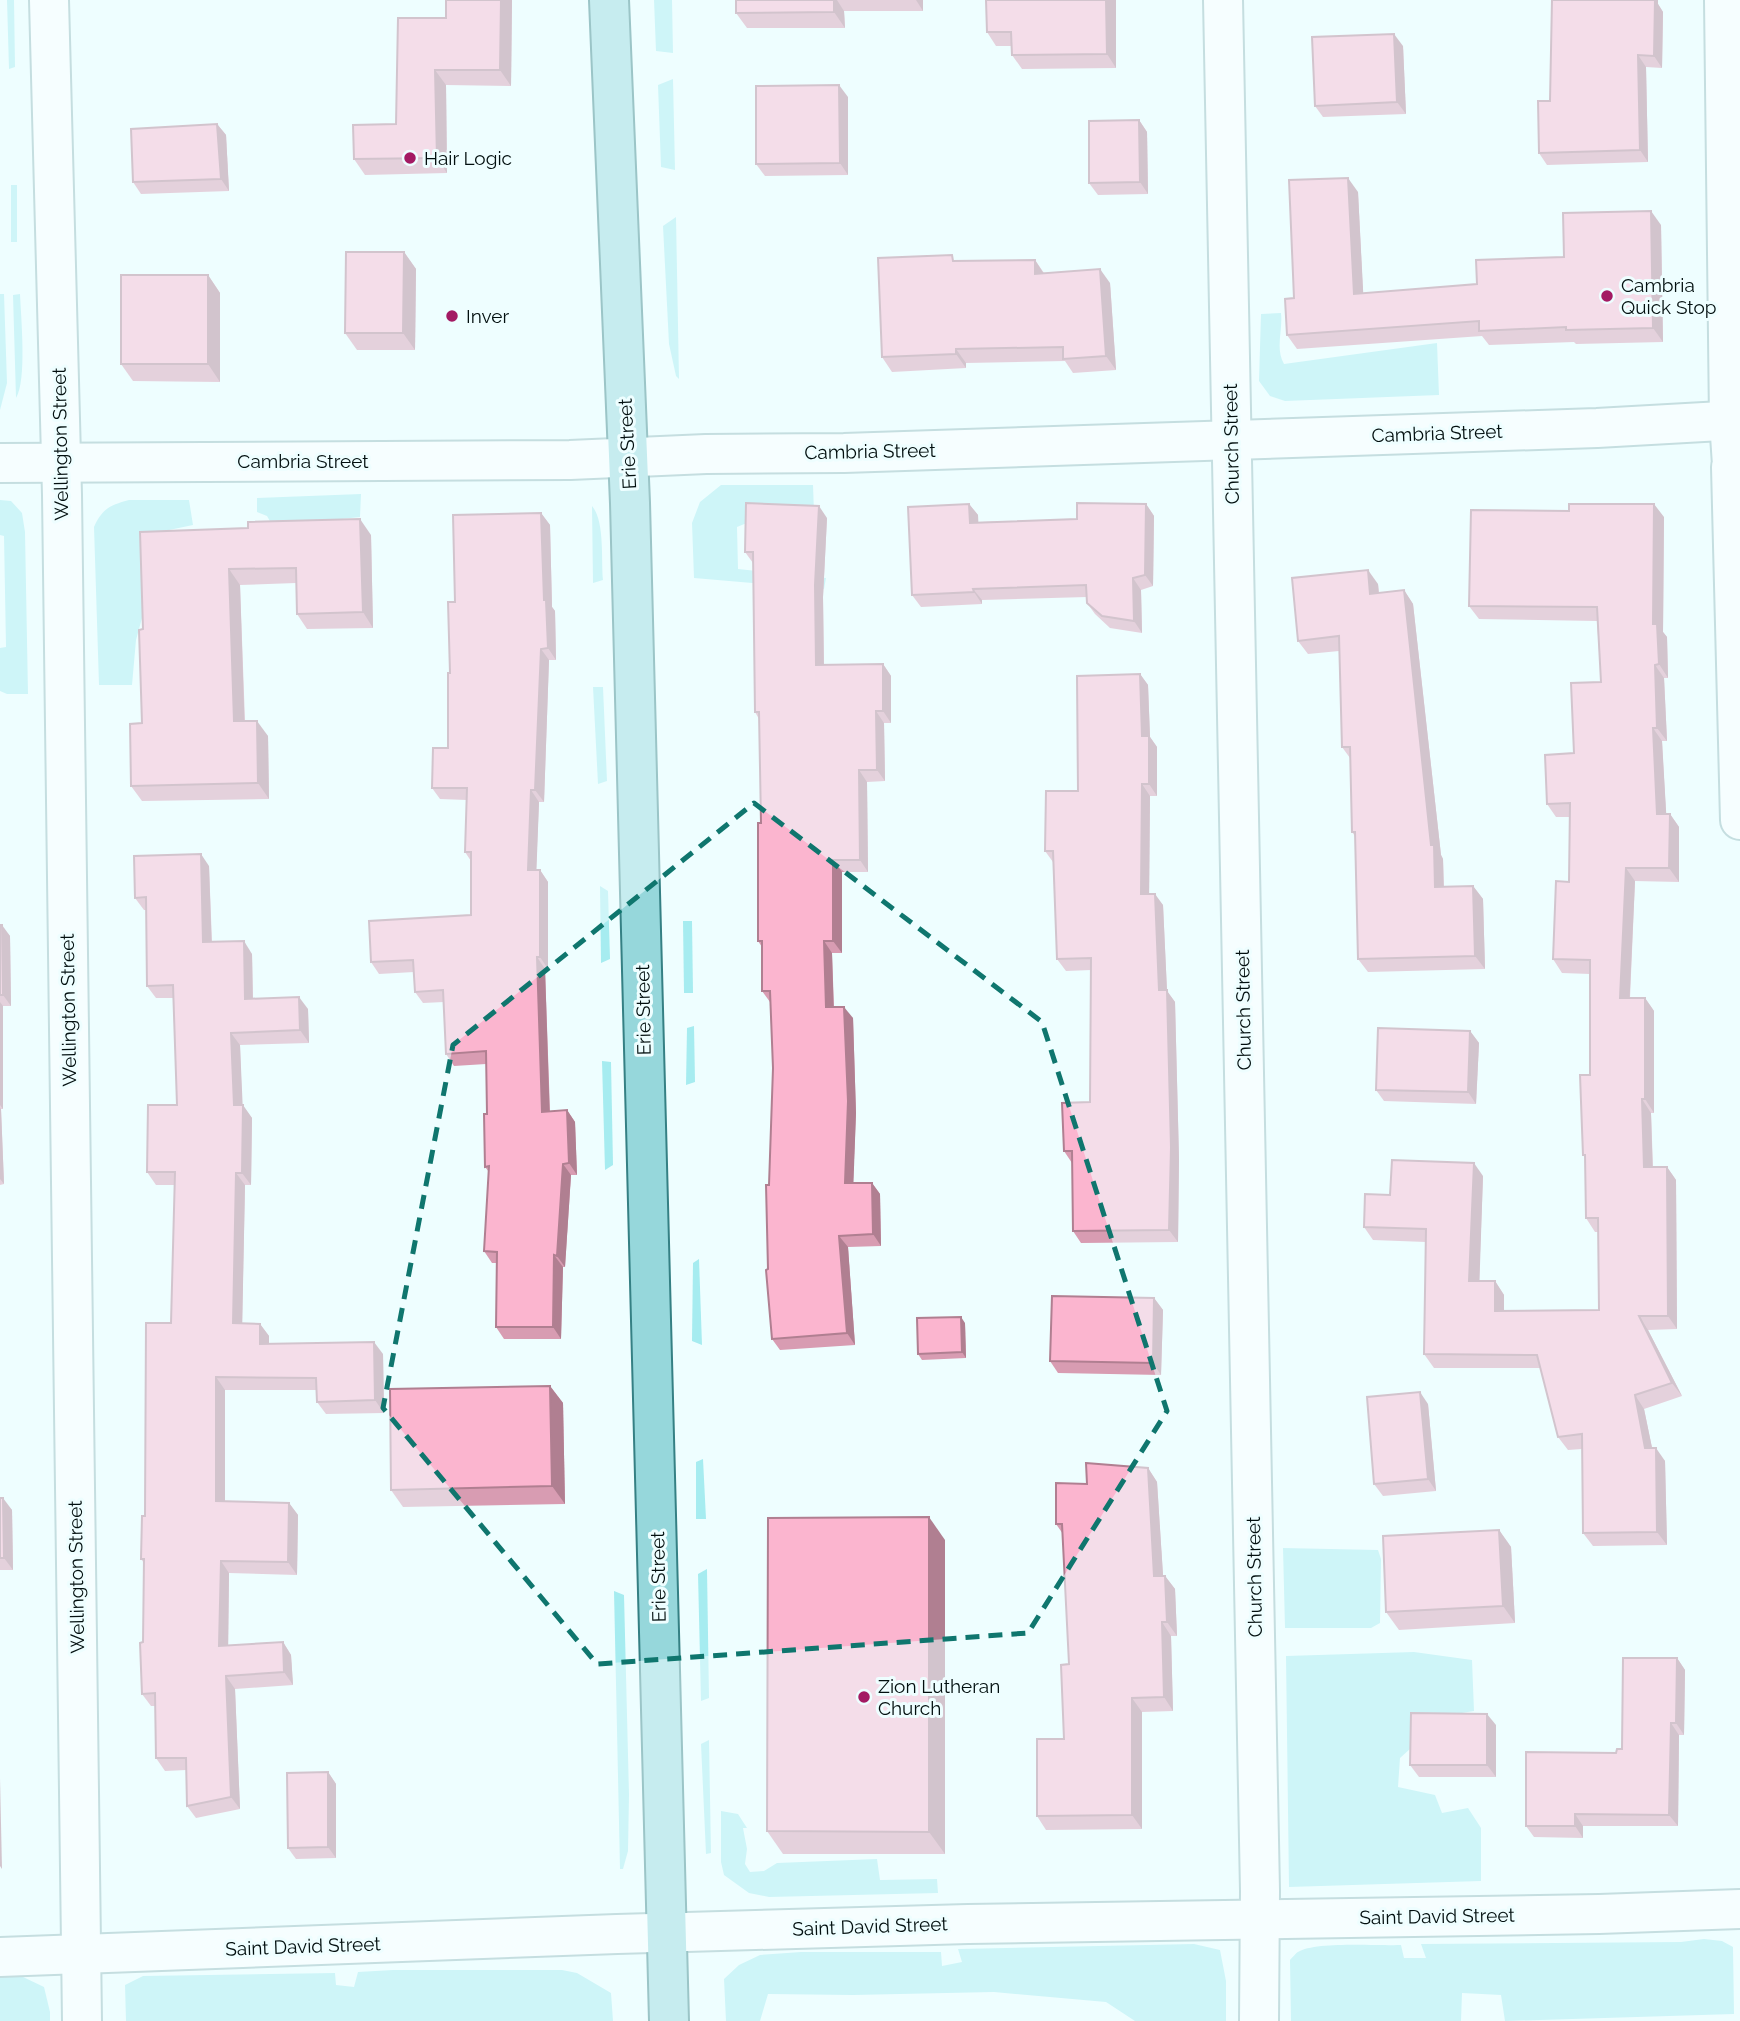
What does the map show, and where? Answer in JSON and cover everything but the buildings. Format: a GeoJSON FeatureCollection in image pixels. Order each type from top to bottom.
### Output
{"type":"FeatureCollection","features":[{"type":"Feature","properties":{"kind":"main road","name":"Erie Street"},"geometry":{"type":"LineString","coordinates":[[609,0],[627,457],[669,2021]]}},
{"type":"Feature","properties":{"kind":"street","name":"Wellington Street"},"geometry":{"type":"LineString","coordinates":[[49,0],[61,462],[82,2021]]}},
{"type":"Feature","properties":{"kind":"street","name":"Church Street"},"geometry":{"type":"LineString","coordinates":[[1223,0],[1261,1919],[1259,2021]]}},
{"type":"Feature","properties":{"kind":"street"},"geometry":{"type":"LineString","coordinates":[[1724,0],[1735,420],[1731,467],[1740,820]]}},
{"type":"Feature","properties":{"kind":"street","name":"Cambria Street"},"geometry":{"type":"LineString","coordinates":[[0,463],[570,460],[1597,428],[1735,420]]}},
{"type":"Feature","properties":{"kind":"street","name":"Saint David Street"},"geometry":{"type":"LineString","coordinates":[[0,1957],[968,1924],[1599,1914],[1740,1909]]}},
{"type":"Feature","properties":{"kind":"highlighted area"},"geometry":{"type":"Polygon","coordinates":[[[754,803],[1042,1022],[1167,1411],[1028,1633],[597,1664],[383,1408],[453,1045],[754,803]]]}},
{"type":"Feature","properties":{"kind":"shaded area"},"geometry":{"type":"Polygon","coordinates":[[[7,0],[14,0],[15,67],[9,69],[7,0]]]}},
{"type":"Feature","properties":{"kind":"shaded area"},"geometry":{"type":"Polygon","coordinates":[[[654,0],[672,0],[673,53],[656,51],[654,0]]]}},
{"type":"Feature","properties":{"kind":"shaded area"},"geometry":{"type":"Polygon","coordinates":[[[673,79],[675,170],[661,167],[658,85],[673,79]]]}},
{"type":"Feature","properties":{"kind":"shaded area"},"geometry":{"type":"Polygon","coordinates":[[[11,185],[17,185],[17,242],[11,242],[11,185]]]}},
{"type":"Feature","properties":{"kind":"shaded area"},"geometry":{"type":"Polygon","coordinates":[[[676,217],[679,379],[669,344],[663,226],[676,217]]]}},
{"type":"Feature","properties":{"kind":"shaded area"},"geometry":{"type":"Polygon","coordinates":[[[0,294],[4,294],[7,383],[0,410],[0,294]]]}},
{"type":"Feature","properties":{"kind":"shaded area"},"geometry":{"type":"Polygon","coordinates":[[[20,294],[22,364],[16,398],[13,295],[20,294]]]}},
{"type":"Feature","properties":{"kind":"shaded area"},"geometry":{"type":"Polygon","coordinates":[[[1281,313],[1280,346],[1284,364],[1437,343],[1439,395],[1285,401],[1270,396],[1259,381],[1261,314],[1281,313]]]}},
{"type":"Feature","properties":{"kind":"shaded area"},"geometry":{"type":"Polygon","coordinates":[[[721,485],[813,485],[814,512],[754,520],[737,527],[738,569],[826,578],[824,589],[694,578],[692,523],[700,502],[721,485]]]}},
{"type":"Feature","properties":{"kind":"shaded area"},"geometry":{"type":"Polygon","coordinates":[[[361,494],[360,517],[305,523],[271,523],[267,516],[257,512],[257,498],[361,494]]]}},
{"type":"Feature","properties":{"kind":"shaded area"},"geometry":{"type":"Polygon","coordinates":[[[0,500],[11,501],[22,513],[25,532],[28,694],[7,694],[0,691],[0,648],[6,647],[4,536],[0,535],[0,500]]]}},
{"type":"Feature","properties":{"kind":"shaded area"},"geometry":{"type":"Polygon","coordinates":[[[129,500],[189,500],[193,525],[145,535],[148,596],[136,640],[132,685],[99,685],[94,527],[107,509],[129,500]]]}},
{"type":"Feature","properties":{"kind":"shaded area"},"geometry":{"type":"Polygon","coordinates":[[[592,506],[601,531],[603,580],[593,583],[592,506]]]}},
{"type":"Feature","properties":{"kind":"shaded area"},"geometry":{"type":"Polygon","coordinates":[[[593,687],[603,687],[607,781],[598,784],[593,687]]]}},
{"type":"Feature","properties":{"kind":"shaded area"},"geometry":{"type":"Polygon","coordinates":[[[600,886],[608,891],[610,959],[601,963],[600,886]]]}},
{"type":"Feature","properties":{"kind":"shaded area"},"geometry":{"type":"Polygon","coordinates":[[[683,921],[692,921],[693,993],[684,993],[683,921]]]}},
{"type":"Feature","properties":{"kind":"shaded area"},"geometry":{"type":"Polygon","coordinates":[[[694,1026],[695,1082],[686,1085],[687,1028],[694,1026]]]}},
{"type":"Feature","properties":{"kind":"shaded area"},"geometry":{"type":"Polygon","coordinates":[[[602,1061],[611,1062],[613,1165],[605,1170],[602,1061]]]}},
{"type":"Feature","properties":{"kind":"shaded area"},"geometry":{"type":"Polygon","coordinates":[[[699,1259],[702,1345],[692,1341],[693,1263],[699,1259]]]}},
{"type":"Feature","properties":{"kind":"shaded area"},"geometry":{"type":"Polygon","coordinates":[[[703,1459],[706,1519],[696,1519],[696,1462],[703,1459]]]}},
{"type":"Feature","properties":{"kind":"shaded area"},"geometry":{"type":"Polygon","coordinates":[[[1283,1548],[1378,1550],[1381,1559],[1380,1623],[1371,1628],[1285,1628],[1283,1548]]]}},
{"type":"Feature","properties":{"kind":"shaded area"},"geometry":{"type":"Polygon","coordinates":[[[707,1569],[709,1698],[701,1701],[698,1574],[707,1569]]]}},
{"type":"Feature","properties":{"kind":"shaded area"},"geometry":{"type":"Polygon","coordinates":[[[614,1591],[624,1595],[629,1795],[628,1851],[623,1869],[620,1869],[614,1591]]]}},
{"type":"Feature","properties":{"kind":"shaded area"},"geometry":{"type":"Polygon","coordinates":[[[1414,1652],[1472,1660],[1474,1711],[1413,1721],[1411,1748],[1400,1758],[1398,1787],[1435,1795],[1442,1813],[1468,1808],[1481,1828],[1481,1881],[1289,1887],[1286,1656],[1414,1652]]]}},
{"type":"Feature","properties":{"kind":"shaded area"},"geometry":{"type":"Polygon","coordinates":[[[709,1740],[711,1853],[706,1854],[701,1744],[709,1740]]]}},
{"type":"Feature","properties":{"kind":"shaded area"},"geometry":{"type":"Polygon","coordinates":[[[721,1811],[738,1814],[747,1828],[743,1828],[747,1849],[745,1864],[750,1872],[764,1871],[777,1863],[877,1859],[880,1880],[937,1879],[938,1893],[769,1897],[749,1893],[724,1875],[721,1862],[721,1811]]]}},
{"type":"Feature","properties":{"kind":"shaded area"},"geometry":{"type":"Polygon","coordinates":[[[1704,1939],[1722,1941],[1733,1947],[1734,2014],[1505,2021],[1501,1995],[1462,1993],[1461,2021],[1291,2021],[1290,1960],[1297,1952],[1318,1946],[1401,1945],[1404,1958],[1426,1958],[1421,1944],[1681,1942],[1704,1939]]]}},
{"type":"Feature","properties":{"kind":"shaded area"},"geometry":{"type":"Polygon","coordinates":[[[1194,1944],[1220,1950],[1226,1981],[1226,2021],[1135,2021],[1106,2002],[994,1992],[768,1994],[760,2021],[726,2021],[724,1979],[739,1965],[760,1955],[801,1952],[941,1952],[942,1966],[962,1962],[958,1949],[1194,1944]]]}},
{"type":"Feature","properties":{"kind":"shaded area"},"geometry":{"type":"Polygon","coordinates":[[[562,1970],[577,1973],[611,1993],[613,2021],[126,2021],[125,1985],[143,1976],[335,1973],[336,1985],[354,1987],[358,1972],[562,1970]]]}},
{"type":"Feature","properties":{"kind":"shaded area"},"geometry":{"type":"Polygon","coordinates":[[[0,1976],[21,1976],[44,1987],[50,2021],[0,2021],[0,1976]]]}},
{"type":"Feature","properties":{"kind":"place","name":"Hair Logic"},"geometry":{"type":"Point","coordinates":[410,158]}},
{"type":"Feature","properties":{"kind":"place","name":"Cambria Quick Stop"},"geometry":{"type":"Point","coordinates":[1607,296]}},
{"type":"Feature","properties":{"kind":"place","name":"Inver"},"geometry":{"type":"Point","coordinates":[452,316]}},
{"type":"Feature","properties":{"kind":"place","name":"Zion Lutheran Church"},"geometry":{"type":"Point","coordinates":[864,1697]}}]}
